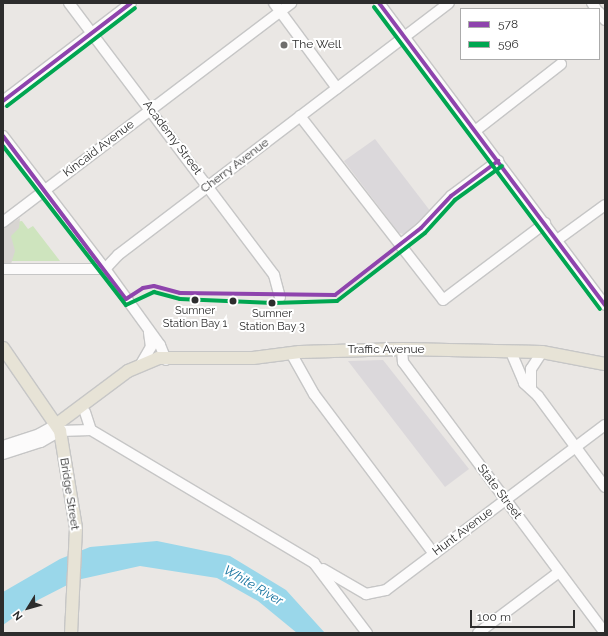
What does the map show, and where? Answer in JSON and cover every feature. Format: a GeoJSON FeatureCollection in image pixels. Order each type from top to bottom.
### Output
{"type":"FeatureCollection","features":[{"type":"Feature","properties":{"kind":"main road","name":"Traffic Avenue"},"geometry":{"type":"LineString","coordinates":[[68,420],[141,364],[158,358],[166,360],[264,358],[291,353],[402,349],[542,352],[604,362]]}},
{"type":"Feature","properties":{"kind":"main road"},"geometry":{"type":"LineString","coordinates":[[5,353],[58,427],[68,420],[85,412],[127,382],[160,367],[166,360]]}},
{"type":"Feature","properties":{"kind":"main road","name":"Bridge Street"},"geometry":{"type":"LineString","coordinates":[[58,427],[72,498],[76,528],[70,613],[71,633]]}},
{"type":"Feature","properties":{"kind":"street","name":"Academy Street"},"geometry":{"type":"LineString","coordinates":[[69,3],[274,275],[280,297]]}},
{"type":"Feature","properties":{"kind":"street"},"geometry":{"type":"LineString","coordinates":[[3,101],[132,3]]}},
{"type":"Feature","properties":{"kind":"street"},"geometry":{"type":"LineString","coordinates":[[274,3],[337,88]]}},
{"type":"Feature","properties":{"kind":"street","name":"Kincaid Avenue"},"geometry":{"type":"LineString","coordinates":[[3,222],[292,3]]}},
{"type":"Feature","properties":{"kind":"street"},"geometry":{"type":"LineString","coordinates":[[379,3],[605,305]]}},
{"type":"Feature","properties":{"kind":"street","name":"Cherry Avenue"},"geometry":{"type":"LineString","coordinates":[[105,269],[118,255],[449,3]]}},
{"type":"Feature","properties":{"kind":"street"},"geometry":{"type":"LineString","coordinates":[[475,130],[561,64]]}},
{"type":"Feature","properties":{"kind":"street"},"geometry":{"type":"LineString","coordinates":[[300,116],[443,300],[545,223]]}},
{"type":"Feature","properties":{"kind":"street"},"geometry":{"type":"LineString","coordinates":[[3,136],[105,269],[148,330],[166,360]]}},
{"type":"Feature","properties":{"kind":"street"},"geometry":{"type":"LineString","coordinates":[[400,245],[422,228],[451,196],[498,161]]}},
{"type":"Feature","properties":{"kind":"street"},"geometry":{"type":"LineString","coordinates":[[557,240],[605,205]]}},
{"type":"Feature","properties":{"kind":"street"},"geometry":{"type":"LineString","coordinates":[[3,269],[105,269]]}},
{"type":"Feature","properties":{"kind":"street"},"geometry":{"type":"LineString","coordinates":[[141,364],[151,347],[148,330]]}},
{"type":"Feature","properties":{"kind":"street","name":"State Street"},"geometry":{"type":"LineString","coordinates":[[402,349],[403,362],[605,633]]}},
{"type":"Feature","properties":{"kind":"street"},"geometry":{"type":"LineString","coordinates":[[511,352],[517,373],[531,388],[605,487]]}},
{"type":"Feature","properties":{"kind":"street"},"geometry":{"type":"LineString","coordinates":[[531,388],[531,369],[542,352]]}},
{"type":"Feature","properties":{"kind":"street"},"geometry":{"type":"LineString","coordinates":[[291,353],[316,396],[434,554]]}},
{"type":"Feature","properties":{"kind":"street"},"geometry":{"type":"LineString","coordinates":[[3,446],[58,427],[91,430],[85,412]]}},
{"type":"Feature","properties":{"kind":"street","name":"Hunt Avenue"},"geometry":{"type":"LineString","coordinates":[[91,430],[314,563],[348,586],[371,594],[386,590],[605,425]]}},
{"type":"Feature","properties":{"kind":"street"},"geometry":{"type":"LineString","coordinates":[[3,454],[41,442],[58,427]]}},
{"type":"Feature","properties":{"kind":"street"},"geometry":{"type":"LineString","coordinates":[[314,563],[367,633]]}},
{"type":"Feature","properties":{"kind":"street"},"geometry":{"type":"LineString","coordinates":[[478,633],[559,572]]}},
{"type":"Feature","properties":{"kind":"shaded area"},"geometry":{"type":"Polygon","coordinates":[[[375,139],[431,212],[407,235],[399,233],[344,161],[375,139]]]}},
{"type":"Feature","properties":{"kind":"shaded area"},"geometry":{"type":"Polygon","coordinates":[[[20,218],[19,228],[11,236],[15,251],[11,264],[3,264],[3,228],[20,218]]]}},
{"type":"Feature","properties":{"kind":"shaded area"},"geometry":{"type":"Polygon","coordinates":[[[383,360],[469,469],[445,487],[348,361],[383,360]]]}},
{"type":"Feature","properties":{"kind":"green space"},"geometry":{"type":"Polygon","coordinates":[[[22,221],[28,229],[33,226],[60,261],[3,261],[15,222],[22,221]]]}},
{"type":"Feature","properties":{"kind":"water","name":"White River"},"geometry":{"type":"Polygon","coordinates":[[[157,541],[230,556],[286,590],[325,633],[297,633],[258,601],[217,578],[140,566],[77,580],[38,600],[3,625],[3,592],[60,559],[90,547],[157,541]]]}},
{"type":"Feature","properties":{"kind":"transit line","name":"578"},"geometry":{"type":"LineString","coordinates":[[3,101],[131,3]]}},
{"type":"Feature","properties":{"kind":"transit line","name":"578"},"geometry":{"type":"LineString","coordinates":[[379,3],[605,305]]}},
{"type":"Feature","properties":{"kind":"transit line","name":"596"},"geometry":{"type":"LineString","coordinates":[[374,7],[600,309]]}},
{"type":"Feature","properties":{"kind":"transit line","name":"596"},"geometry":{"type":"LineString","coordinates":[[7,106],[135,8]]}},
{"type":"Feature","properties":{"kind":"transit line","name":"578"},"geometry":{"type":"LineString","coordinates":[[3,136],[126,299]]}},
{"type":"Feature","properties":{"kind":"transit line","name":"596"},"geometry":{"type":"LineString","coordinates":[[3,146],[126,305],[154,292],[180,299],[273,303],[337,301],[425,233],[455,200],[502,166]]}},
{"type":"Feature","properties":{"kind":"transit line","name":"578"},"geometry":{"type":"LineString","coordinates":[[126,299],[143,288],[154,286],[180,293],[335,295],[421,228],[451,196],[498,161]]}},
{"type":"Feature","properties":{"kind":"place","name":"The Well"},"geometry":{"type":"Point","coordinates":[284,45]}},
{"type":"Feature","properties":{"kind":"place","name":"Sumner Station Bay 1"},"geometry":{"type":"Point","coordinates":[195,300]}},
{"type":"Feature","properties":{"kind":"place","name":"Sumner Station Bay 3"},"geometry":{"type":"Point","coordinates":[272,303]}}]}
